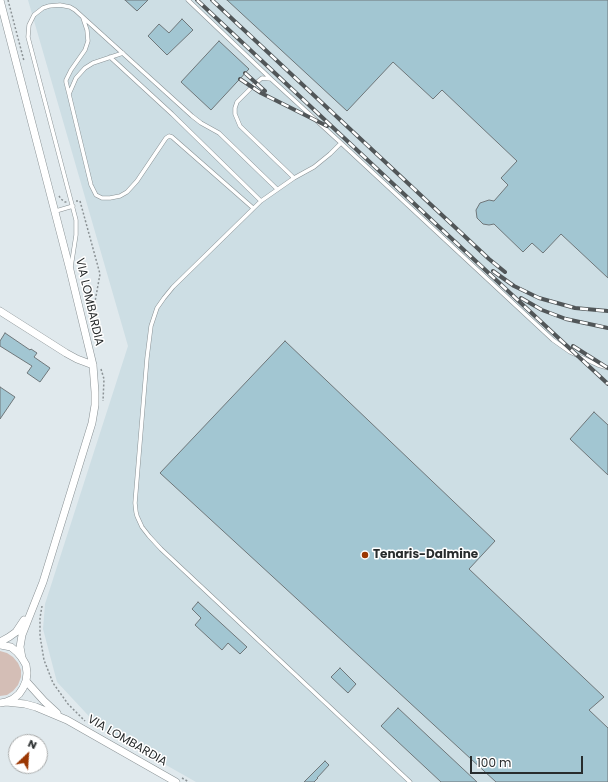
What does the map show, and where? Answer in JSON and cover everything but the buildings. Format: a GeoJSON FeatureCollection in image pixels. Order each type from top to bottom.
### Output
{"type":"FeatureCollection","features":[{"type":"Feature","properties":{"kind":"street","name":"VIA LOMBARDIA"},"geometry":{"type":"LineString","coordinates":[[0,0],[56,211],[70,270],[97,365],[93,417],[43,582],[21,638],[20,647],[26,669],[26,681],[19,694],[13,699],[3,703]]}},
{"type":"Feature","properties":{"kind":"street"},"geometry":{"type":"LineString","coordinates":[[0,311],[66,353],[97,365]]}},
{"type":"Feature","properties":{"kind":"street","name":"VIA LOMBARDIA"},"geometry":{"type":"LineString","coordinates":[[0,643],[16,632],[33,606]]}},
{"type":"Feature","properties":{"kind":"street","name":"VIA LOMBARDIA"},"geometry":{"type":"LineString","coordinates":[[0,643],[11,647],[22,658]]}},
{"type":"Feature","properties":{"kind":"street","name":"VIA LOMBARDIA"},"geometry":{"type":"LineString","coordinates":[[26,681],[48,705],[67,720]]}},
{"type":"Feature","properties":{"kind":"street","name":"VIA LOMBARDIA"},"geometry":{"type":"LineString","coordinates":[[3,703],[36,707],[67,720],[176,779]]}},
{"type":"Feature","properties":{"kind":"lane"},"geometry":{"type":"LineString","coordinates":[[188,0],[553,340],[570,352],[608,368]]}},
{"type":"Feature","properties":{"kind":"lane"},"geometry":{"type":"LineString","coordinates":[[70,270],[77,230],[76,220],[28,37],[31,20],[34,15],[43,8],[60,5],[75,10],[203,125],[219,133],[277,189]]}},
{"type":"Feature","properties":{"kind":"lane"},"geometry":{"type":"LineString","coordinates":[[83,17],[87,30],[88,41],[66,80],[66,86],[94,193],[99,197],[110,198],[120,196],[130,189],[166,138],[171,136],[253,208]]}},
{"type":"Feature","properties":{"kind":"lane"},"geometry":{"type":"LineString","coordinates":[[69,94],[74,81],[82,71],[93,63],[123,53]]}},
{"type":"Feature","properties":{"kind":"lane"},"geometry":{"type":"LineString","coordinates":[[110,57],[172,114],[261,201]]}},
{"type":"Feature","properties":{"kind":"lane"},"geometry":{"type":"LineString","coordinates":[[272,79],[265,78],[260,80],[237,102],[235,114],[240,126],[294,178]]}},
{"type":"Feature","properties":{"kind":"lane"},"geometry":{"type":"LineString","coordinates":[[341,143],[314,168],[277,189],[253,208],[173,287],[159,305],[150,329],[135,503],[137,516],[146,532],[161,549],[410,782]]}},
{"type":"Feature","properties":{"kind":"lane"},"geometry":{"type":"LineString","coordinates":[[56,211],[73,206]]}},
{"type":"Feature","properties":{"kind":"path"},"geometry":{"type":"LineString","coordinates":[[8,0],[26,67]]}},
{"type":"Feature","properties":{"kind":"path"},"geometry":{"type":"LineString","coordinates":[[57,194],[61,200],[65,202],[80,201],[100,274],[91,324],[92,329]]}},
{"type":"Feature","properties":{"kind":"path"},"geometry":{"type":"LineString","coordinates":[[97,365],[104,379],[103,403]]}},
{"type":"Feature","properties":{"kind":"path"},"geometry":{"type":"LineString","coordinates":[[42,605],[40,630],[44,660],[53,683],[68,704],[83,720],[88,723]]}},
{"type":"Feature","properties":{"kind":"path"},"geometry":{"type":"LineString","coordinates":[[176,779],[189,782]]}},
{"type":"Feature","properties":{"kind":"shaded area","name":"Tenaris-Dalmine"},"geometry":{"type":"Polygon","coordinates":[[[28,0],[608,0],[608,782],[196,782],[99,727],[57,682],[43,629],[45,604],[128,346],[28,0]]]}},
{"type":"Feature","properties":{"kind":"shaded area"},"geometry":{"type":"Polygon","coordinates":[[[0,651],[13,657],[18,663],[21,670],[21,677],[18,685],[13,691],[7,695],[0,696],[0,651]]]}},
{"type":"Feature","properties":{"kind":"railway"},"geometry":{"type":"LineString","coordinates":[[197,0],[608,384]]}},
{"type":"Feature","properties":{"kind":"railway"},"geometry":{"type":"LineString","coordinates":[[212,0],[489,259],[505,272]]}},
{"type":"Feature","properties":{"kind":"railway"},"geometry":{"type":"LineString","coordinates":[[245,73],[265,91]]}},
{"type":"Feature","properties":{"kind":"railway"},"geometry":{"type":"LineString","coordinates":[[240,79],[261,93],[327,126]]}},
{"type":"Feature","properties":{"kind":"railway"},"geometry":{"type":"LineString","coordinates":[[493,271],[514,286],[539,298],[575,308],[608,311]]}},
{"type":"Feature","properties":{"kind":"railway"},"geometry":{"type":"LineString","coordinates":[[521,298],[542,310],[566,319],[608,328]]}},
{"type":"Feature","properties":{"kind":"railway"},"geometry":{"type":"LineString","coordinates":[[573,346],[608,368]]}},
{"type":"Feature","properties":{"kind":"place","name":"Tenaris-Dalmine"},"geometry":{"type":"Point","coordinates":[365,555]}}]}
